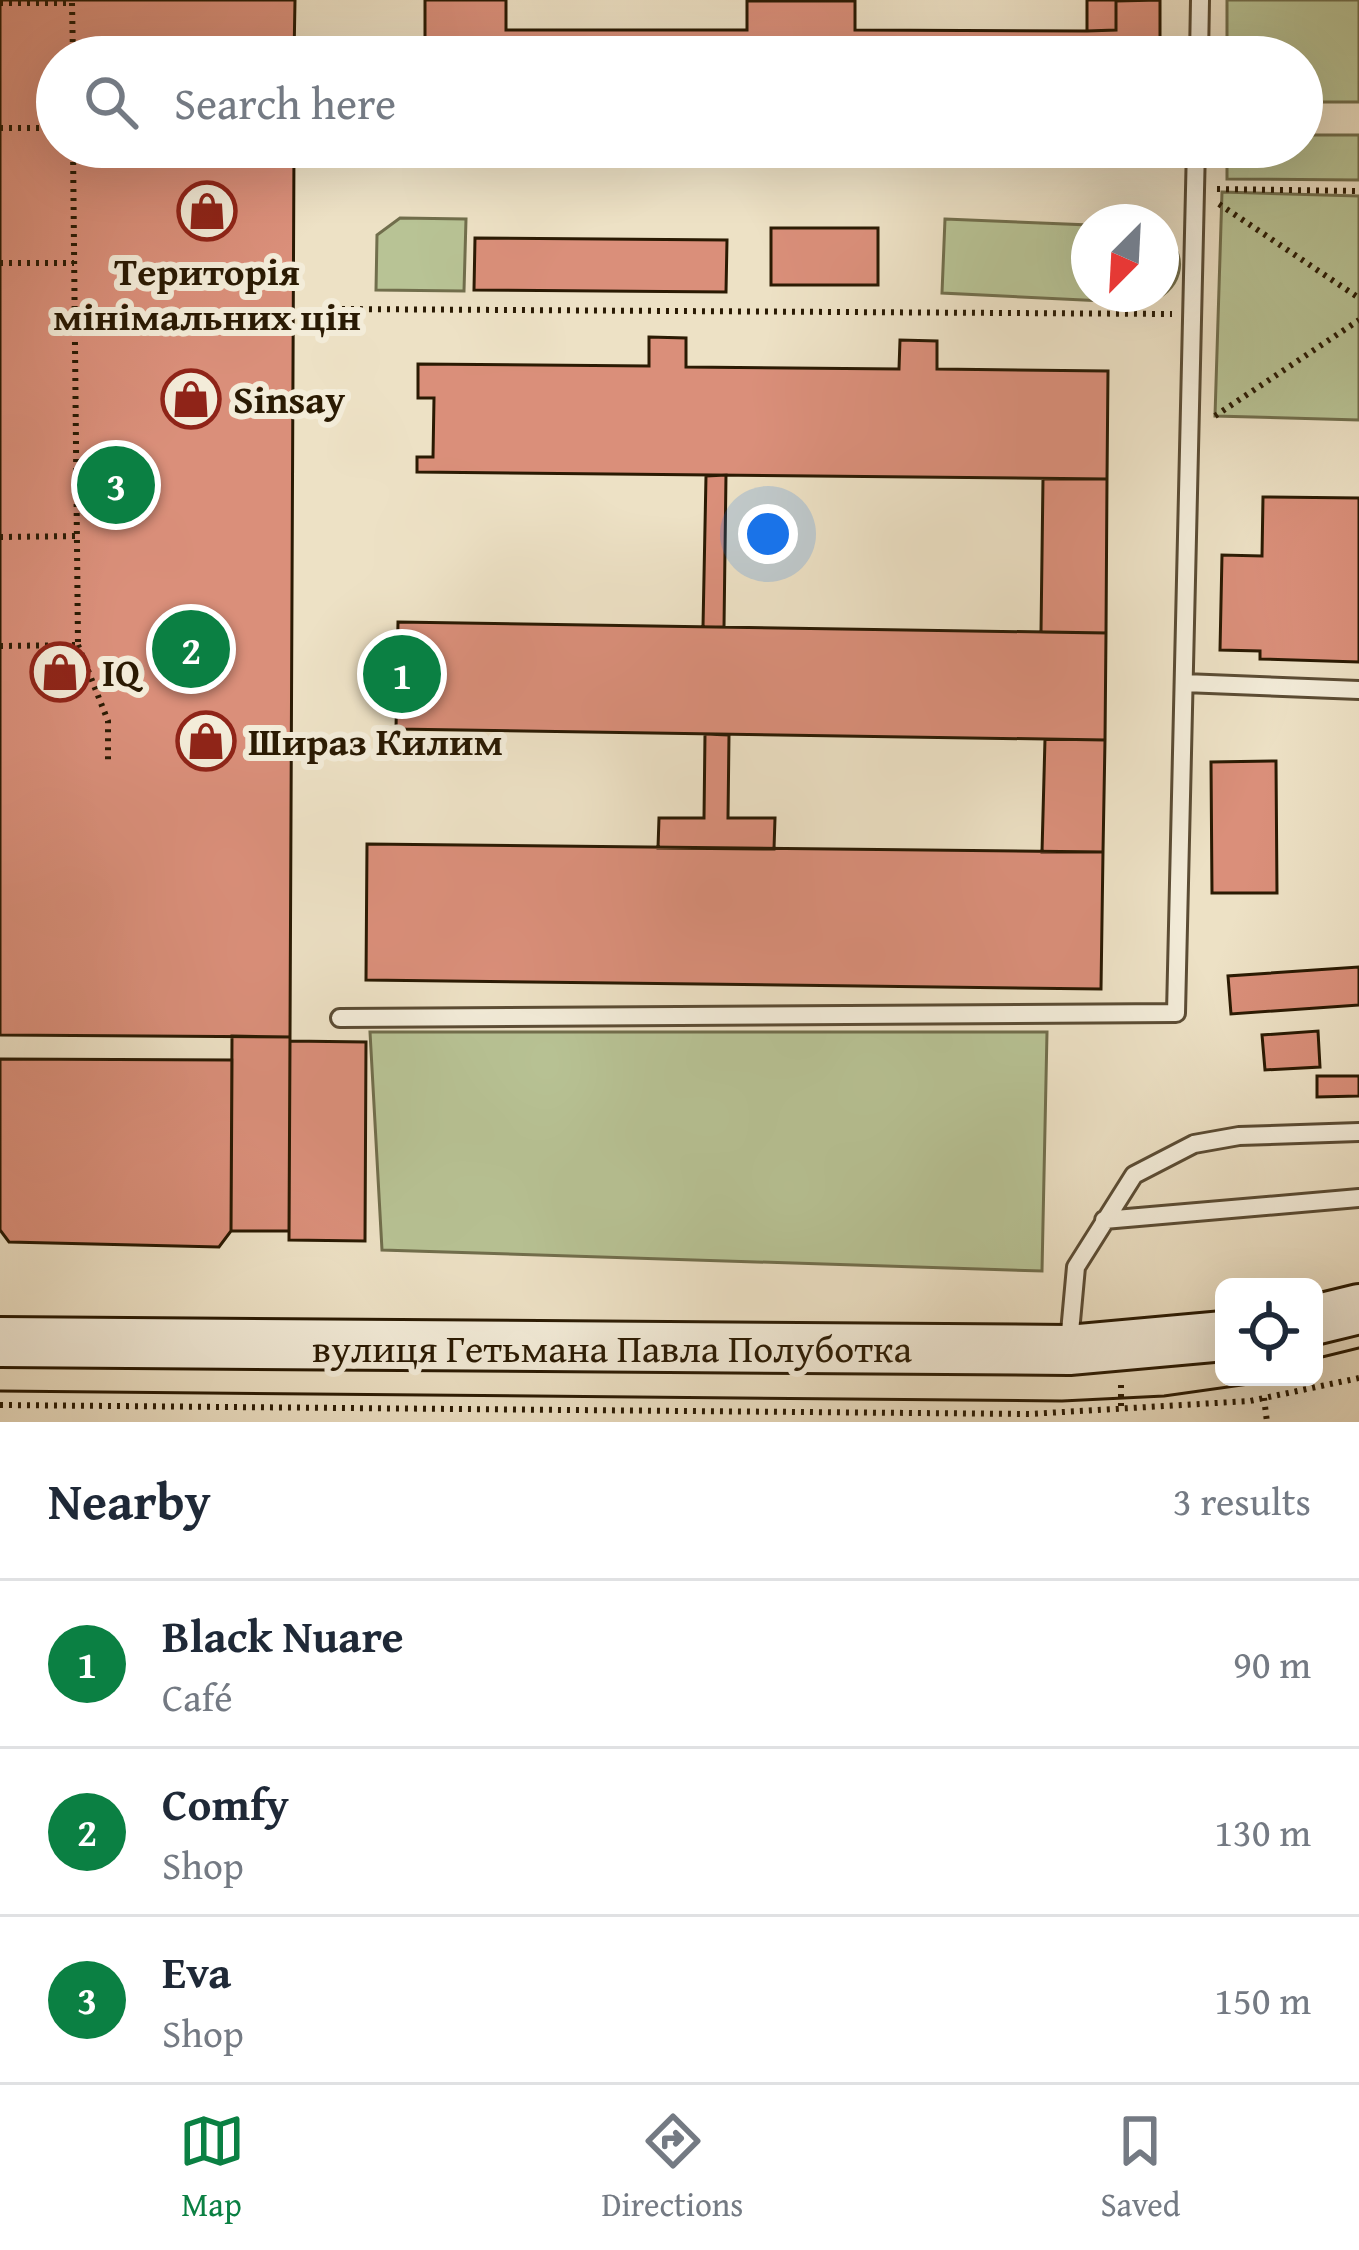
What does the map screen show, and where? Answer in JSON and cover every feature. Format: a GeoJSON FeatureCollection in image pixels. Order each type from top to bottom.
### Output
{"type":"FeatureCollection","features":[{"type":"Feature","properties":{"kind":"street"},"geometry":{"type":"LineString","coordinates":[[1323,1318],[1359,1309]]}},
{"type":"Feature","properties":{"kind":"street","name":"вулиця Гетьмана Павла Полуботка"},"geometry":{"type":"LineString","coordinates":[[0,1342],[1069,1350],[1215,1337]]}},
{"type":"Feature","properties":{"kind":"lane"},"geometry":{"type":"LineString","coordinates":[[1199,36],[1200,0]]}},
{"type":"Feature","properties":{"kind":"lane"},"geometry":{"type":"LineString","coordinates":[[340,1018],[1176,1013],[1196,168]]}},
{"type":"Feature","properties":{"kind":"lane"},"geometry":{"type":"LineString","coordinates":[[1184,683],[1359,690]]}},
{"type":"Feature","properties":{"kind":"lane"},"geometry":{"type":"LineString","coordinates":[[1069,1350],[1076,1267],[1134,1175],[1194,1144],[1239,1136],[1359,1132]]}},
{"type":"Feature","properties":{"kind":"lane"},"geometry":{"type":"LineString","coordinates":[[1104,1220],[1359,1198]]}},
{"type":"Feature","properties":{"kind":"path"},"geometry":{"type":"LineString","coordinates":[[0,3],[72,3],[73,36]]}},
{"type":"Feature","properties":{"kind":"path"},"geometry":{"type":"LineString","coordinates":[[0,128],[36,128]]}},
{"type":"Feature","properties":{"kind":"path"},"geometry":{"type":"LineString","coordinates":[[73,168],[78,645],[108,721],[108,760]]}},
{"type":"Feature","properties":{"kind":"path"},"geometry":{"type":"LineString","coordinates":[[1196,189],[1359,191]]}},
{"type":"Feature","properties":{"kind":"path"},"geometry":{"type":"LineString","coordinates":[[1196,189],[1359,298]]}},
{"type":"Feature","properties":{"kind":"path"},"geometry":{"type":"LineString","coordinates":[[0,263],[74,263]]}},
{"type":"Feature","properties":{"kind":"path"},"geometry":{"type":"LineString","coordinates":[[342,309],[1192,314]]}},
{"type":"Feature","properties":{"kind":"path"},"geometry":{"type":"LineString","coordinates":[[1215,416],[1359,320]]}},
{"type":"Feature","properties":{"kind":"path"},"geometry":{"type":"LineString","coordinates":[[0,537],[77,536]]}},
{"type":"Feature","properties":{"kind":"path"},"geometry":{"type":"LineString","coordinates":[[0,646],[78,645]]}},
{"type":"Feature","properties":{"kind":"path"},"geometry":{"type":"LineString","coordinates":[[0,1405],[1029,1414],[1264,1398],[1359,1378]]}},
{"type":"Feature","properties":{"kind":"path"},"geometry":{"type":"LineString","coordinates":[[1264,1398],[1267,1422]]}},
{"type":"Feature","properties":{"kind":"green space"},"geometry":{"type":"Polygon","coordinates":[[[1227,0],[1359,0],[1359,102],[1323,102],[1323,36],[1227,36],[1227,0]]]}},
{"type":"Feature","properties":{"kind":"green space"},"geometry":{"type":"Polygon","coordinates":[[[1323,135],[1359,135],[1359,180],[1227,179],[1227,168],[1323,168],[1323,135]]]}},
{"type":"Feature","properties":{"kind":"green space"},"geometry":{"type":"Polygon","coordinates":[[[1222,192],[1359,196],[1359,420],[1215,416],[1222,192]]]}},
{"type":"Feature","properties":{"kind":"green space"},"geometry":{"type":"Polygon","coordinates":[[[400,218],[466,219],[464,291],[376,290],[377,235],[400,218]]]}},
{"type":"Feature","properties":{"kind":"green space"},"geometry":{"type":"Polygon","coordinates":[[[945,219],[1071,224],[1071,299],[942,293],[945,219]]]}},
{"type":"Feature","properties":{"kind":"green space"},"geometry":{"type":"Polygon","coordinates":[[[370,1032],[1047,1032],[1042,1271],[382,1250],[370,1032]]]}},
{"type":"Feature","properties":{"kind":"building"},"geometry":{"type":"Polygon","coordinates":[[[0,0],[295,0],[294,36],[36,36],[36,168],[294,168],[290,1037],[0,1035],[0,0]]]}},
{"type":"Feature","properties":{"kind":"building"},"geometry":{"type":"Polygon","coordinates":[[[425,0],[506,0],[506,30],[747,30],[747,1],[855,1],[855,30],[1087,31],[1116,30],[1116,1],[1160,0],[1160,36],[425,36],[425,0]]]}},
{"type":"Feature","properties":{"kind":"building"},"geometry":{"type":"Polygon","coordinates":[[[1087,0],[1116,0],[1116,30],[1087,31],[1087,0]]]}},
{"type":"Feature","properties":{"kind":"building"},"geometry":{"type":"Polygon","coordinates":[[[771,228],[878,228],[878,285],[771,285],[771,228]]]}},
{"type":"Feature","properties":{"kind":"building"},"geometry":{"type":"Polygon","coordinates":[[[475,238],[727,240],[726,292],[474,290],[475,238]]]}},
{"type":"Feature","properties":{"kind":"building"},"geometry":{"type":"Polygon","coordinates":[[[649,337],[686,338],[686,367],[899,369],[900,340],[937,341],[937,369],[1108,371],[1107,479],[417,472],[417,457],[433,457],[434,398],[418,398],[418,364],[649,366],[649,337]]]}},
{"type":"Feature","properties":{"kind":"building"},"geometry":{"type":"Polygon","coordinates":[[[726,475],[724,627],[703,627],[706,476],[726,475]]]}},
{"type":"Feature","properties":{"kind":"building"},"geometry":{"type":"Polygon","coordinates":[[[1043,479],[1107,479],[1106,633],[1041,632],[1043,479]]]}},
{"type":"Feature","properties":{"kind":"building"},"geometry":{"type":"Polygon","coordinates":[[[1263,497],[1359,498],[1359,662],[1260,659],[1260,651],[1220,650],[1222,555],[1262,556],[1263,497]]]}},
{"type":"Feature","properties":{"kind":"building"},"geometry":{"type":"Polygon","coordinates":[[[398,622],[1106,633],[1105,740],[396,729],[398,622]]]}},
{"type":"Feature","properties":{"kind":"building"},"geometry":{"type":"Polygon","coordinates":[[[705,734],[729,735],[728,818],[775,818],[774,849],[658,848],[659,818],[704,818],[705,734]]]}},
{"type":"Feature","properties":{"kind":"building"},"geometry":{"type":"Polygon","coordinates":[[[1045,739],[1105,740],[1103,852],[1042,852],[1045,739]]]}},
{"type":"Feature","properties":{"kind":"building"},"geometry":{"type":"Polygon","coordinates":[[[1276,761],[1277,893],[1212,893],[1211,762],[1276,761]]]}},
{"type":"Feature","properties":{"kind":"building"},"geometry":{"type":"Polygon","coordinates":[[[367,844],[1103,852],[1101,989],[366,980],[367,844]]]}},
{"type":"Feature","properties":{"kind":"building"},"geometry":{"type":"Polygon","coordinates":[[[1359,967],[1359,1005],[1231,1014],[1228,976],[1359,967]]]}},
{"type":"Feature","properties":{"kind":"building"},"geometry":{"type":"Polygon","coordinates":[[[1318,1031],[1320,1067],[1265,1070],[1262,1035],[1318,1031]]]}},
{"type":"Feature","properties":{"kind":"building"},"geometry":{"type":"Polygon","coordinates":[[[232,1036],[290,1037],[289,1231],[231,1231],[232,1036]]]}},
{"type":"Feature","properties":{"kind":"building"},"geometry":{"type":"Polygon","coordinates":[[[290,1041],[366,1042],[365,1241],[289,1240],[290,1041]]]}},
{"type":"Feature","properties":{"kind":"building"},"geometry":{"type":"Polygon","coordinates":[[[0,1059],[232,1060],[231,1231],[219,1247],[9,1242],[0,1230],[0,1059]]]}},
{"type":"Feature","properties":{"kind":"building"},"geometry":{"type":"Polygon","coordinates":[[[1317,1076],[1359,1076],[1359,1096],[1317,1097],[1317,1076]]]}},
{"type":"Feature","properties":{"kind":"tram line"},"geometry":{"type":"LineString","coordinates":[[1323,1357],[1359,1348]]}},
{"type":"Feature","properties":{"kind":"tram line"},"geometry":{"type":"LineString","coordinates":[[0,1391],[1062,1401],[1164,1396],[1235,1386]]}},
{"type":"Feature","properties":{"kind":"place","name":"Територія мінімальних цін"},"geometry":{"type":"Point","coordinates":[207,211]}},
{"type":"Feature","properties":{"kind":"place","name":"Sinsay"},"geometry":{"type":"Point","coordinates":[191,399]}},
{"type":"Feature","properties":{"kind":"place","name":"Eva"},"geometry":{"type":"Point","coordinates":[116,485]}},
{"type":"Feature","properties":{"kind":"place","name":"Comfy"},"geometry":{"type":"Point","coordinates":[191,649]}},
{"type":"Feature","properties":{"kind":"place","name":"IQ"},"geometry":{"type":"Point","coordinates":[60,672]}},
{"type":"Feature","properties":{"kind":"place","name":"Black Nuare"},"geometry":{"type":"Point","coordinates":[402,674]}},
{"type":"Feature","properties":{"kind":"place","name":"Шираз Килим"},"geometry":{"type":"Point","coordinates":[206,741]}}]}
